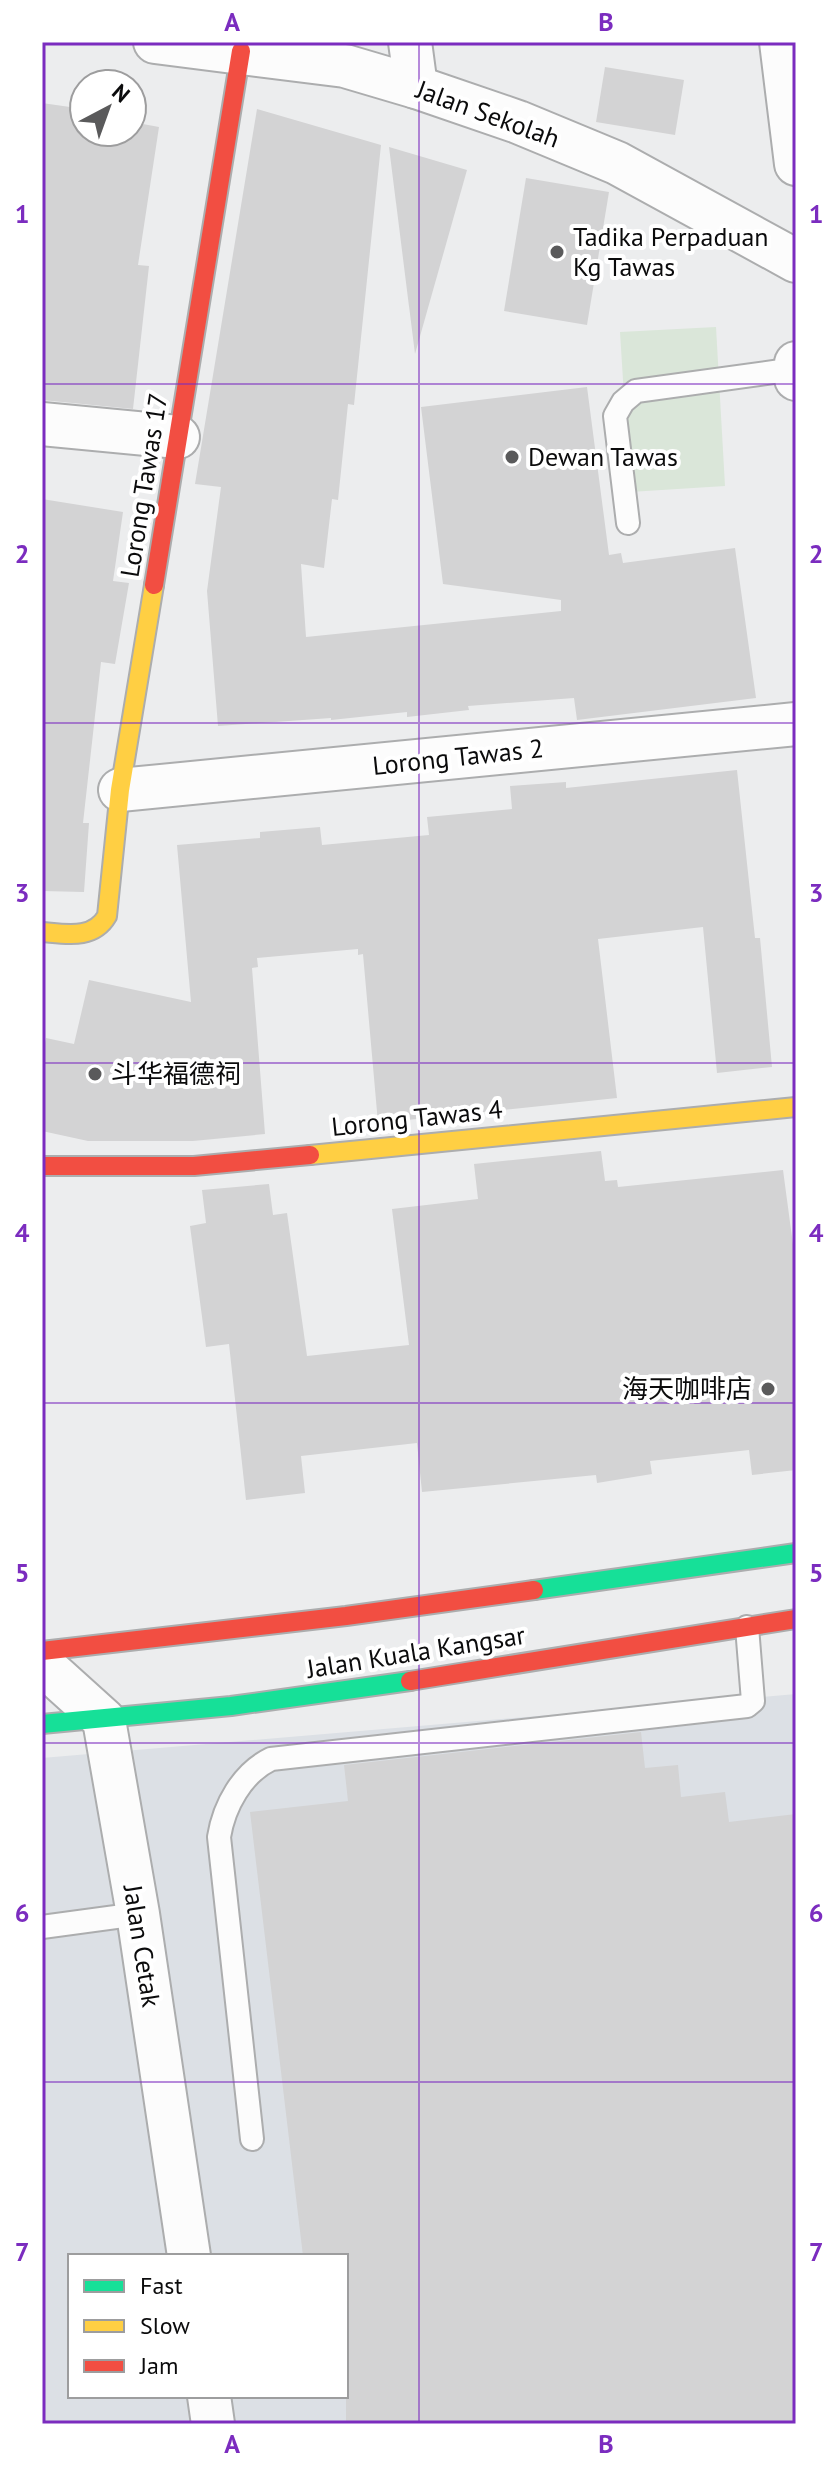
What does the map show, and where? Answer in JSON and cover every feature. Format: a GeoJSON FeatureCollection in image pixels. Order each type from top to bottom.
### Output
{"type":"FeatureCollection","features":[{"type":"Feature","properties":{"kind":"main road","name":"Lorong Tawas 17"},"geometry":{"type":"LineString","coordinates":[[42,932],[92,933],[101,928],[107,916],[120,790],[241,51]]}},
{"type":"Feature","properties":{"kind":"main road","name":"Lorong Tawas 4"},"geometry":{"type":"LineString","coordinates":[[42,1166],[194,1166],[796,1107]]}},
{"type":"Feature","properties":{"kind":"main road","name":"Jalan Kuala Kangsar"},"geometry":{"type":"LineString","coordinates":[[42,1651],[346,1616],[796,1553]]}},
{"type":"Feature","properties":{"kind":"main road","name":"Jalan Kuala Kangsar"},"geometry":{"type":"LineString","coordinates":[[42,1724],[104,1720],[338,1691],[796,1619]]}},
{"type":"Feature","properties":{"kind":"street","name":"Jalan Sekolah"},"geometry":{"type":"LineString","coordinates":[[155,42],[345,66],[416,87],[518,122],[617,163],[796,261]]}},
{"type":"Feature","properties":{"kind":"street"},"geometry":{"type":"LineString","coordinates":[[410,42],[416,87]]}},
{"type":"Feature","properties":{"kind":"street"},"geometry":{"type":"LineString","coordinates":[[781,42],[796,164]]}},
{"type":"Feature","properties":{"kind":"street"},"geometry":{"type":"LineString","coordinates":[[796,367],[796,379]]}},
{"type":"Feature","properties":{"kind":"street"},"geometry":{"type":"LineString","coordinates":[[42,424],[178,437]]}},
{"type":"Feature","properties":{"kind":"street","name":"Lorong Tawas 2"},"geometry":{"type":"LineString","coordinates":[[120,790],[796,724]]}},
{"type":"Feature","properties":{"kind":"street"},"geometry":{"type":"LineString","coordinates":[[42,1664],[104,1720]]}},
{"type":"Feature","properties":{"kind":"street","name":"Jalan Cetak"},"geometry":{"type":"LineString","coordinates":[[104,1720],[138,1914],[189,2254]]}},
{"type":"Feature","properties":{"kind":"street"},"geometry":{"type":"LineString","coordinates":[[209,2398],[213,2424]]}},
{"type":"Feature","properties":{"kind":"lane"},"geometry":{"type":"LineString","coordinates":[[628,523],[615,416],[623,402],[636,391],[796,367]]}},
{"type":"Feature","properties":{"kind":"lane"},"geometry":{"type":"LineString","coordinates":[[252,2139],[219,1837],[227,1808],[248,1776],[271,1759],[747,1706],[753,1701],[754,1690],[747,1627]]}},
{"type":"Feature","properties":{"kind":"lane"},"geometry":{"type":"LineString","coordinates":[[42,1927],[138,1914]]}},
{"type":"Feature","properties":{"kind":"shaded area"},"geometry":{"type":"Polygon","coordinates":[[[796,1694],[796,2424],[42,2424],[42,1758],[796,1694]]]}},
{"type":"Feature","properties":{"kind":"green space"},"geometry":{"type":"Polygon","coordinates":[[[716,327],[725,486],[630,492],[620,332],[716,327]]]}},
{"type":"Feature","properties":{"kind":"building"},"geometry":{"type":"Polygon","coordinates":[[[605,67],[684,80],[675,135],[596,122],[605,67]]]}},
{"type":"Feature","properties":{"kind":"building"},"geometry":{"type":"Polygon","coordinates":[[[42,103],[68,107],[68,148],[148,148],[148,125],[159,127],[138,265],[149,266],[133,409],[42,400],[42,103]]]}},
{"type":"Feature","properties":{"kind":"building"},"geometry":{"type":"Polygon","coordinates":[[[257,109],[381,145],[354,405],[348,404],[338,500],[332,499],[324,568],[301,564],[306,637],[561,611],[561,600],[443,584],[421,407],[587,387],[609,555],[621,553],[623,563],[735,548],[756,698],[577,720],[574,698],[468,706],[469,710],[407,717],[407,712],[218,726],[207,591],[221,487],[195,484],[257,109]]]}},
{"type":"Feature","properties":{"kind":"building"},"geometry":{"type":"Polygon","coordinates":[[[389,147],[467,170],[415,354],[389,147]]]}},
{"type":"Feature","properties":{"kind":"building","name":"Tadika Perpaduan Kg Tawas"},"geometry":{"type":"Polygon","coordinates":[[[526,178],[609,192],[587,325],[504,311],[526,178]]]}},
{"type":"Feature","properties":{"kind":"building"},"geometry":{"type":"Polygon","coordinates":[[[42,499],[123,512],[113,581],[129,583],[115,664],[101,662],[83,823],[89,823],[84,892],[42,891],[42,499]]]}},
{"type":"Feature","properties":{"kind":"building"},"geometry":{"type":"Polygon","coordinates":[[[737,770],[755,938],[760,938],[772,1067],[717,1073],[703,927],[598,939],[617,1098],[378,1123],[363,954],[358,955],[358,949],[257,958],[258,967],[252,968],[265,1134],[193,1141],[88,1141],[42,1131],[42,1057],[46,1038],[74,1044],[89,980],[191,1002],[177,845],[260,838],[260,832],[320,827],[322,845],[429,835],[427,817],[512,809],[510,786],[566,782],[566,788],[737,770]]]}},
{"type":"Feature","properties":{"kind":"building"},"geometry":{"type":"Polygon","coordinates":[[[601,1151],[605,1181],[617,1180],[618,1187],[783,1170],[796,1267],[796,1470],[752,1475],[749,1450],[650,1461],[652,1474],[597,1483],[596,1475],[422,1492],[417,1443],[301,1456],[305,1493],[246,1500],[229,1344],[206,1347],[190,1226],[206,1223],[202,1190],[269,1184],[273,1215],[287,1213],[307,1356],[409,1345],[392,1209],[478,1199],[474,1164],[601,1151]]]}},
{"type":"Feature","properties":{"kind":"building"},"geometry":{"type":"Polygon","coordinates":[[[641,1732],[645,1768],[678,1765],[681,1797],[725,1792],[729,1822],[796,1814],[796,2424],[346,2424],[348,2254],[303,2254],[250,1812],[348,1801],[344,1765],[641,1732]]]}},
{"type":"Feature","properties":{"kind":"traffic: fast"},"geometry":{"type":"LineString","coordinates":[[534,1590],[796,1553]]}},
{"type":"Feature","properties":{"kind":"traffic: fast"},"geometry":{"type":"LineString","coordinates":[[42,1724],[231,1706],[410,1681]]}},
{"type":"Feature","properties":{"kind":"traffic: slow"},"geometry":{"type":"LineString","coordinates":[[42,932],[87,932],[101,924],[107,916],[120,790],[154,585]]}},
{"type":"Feature","properties":{"kind":"traffic: slow"},"geometry":{"type":"LineString","coordinates":[[310,1155],[796,1107]]}},
{"type":"Feature","properties":{"kind":"traffic: jam"},"geometry":{"type":"LineString","coordinates":[[154,585],[241,51]]}},
{"type":"Feature","properties":{"kind":"traffic: jam"},"geometry":{"type":"LineString","coordinates":[[42,1166],[194,1166],[310,1155]]}},
{"type":"Feature","properties":{"kind":"traffic: jam"},"geometry":{"type":"LineString","coordinates":[[42,1651],[346,1616],[534,1590]]}},
{"type":"Feature","properties":{"kind":"traffic: jam"},"geometry":{"type":"LineString","coordinates":[[410,1681],[796,1619]]}},
{"type":"Feature","properties":{"kind":"place","name":"Tadika Perpaduan Kg Tawas"},"geometry":{"type":"Point","coordinates":[557,252]}},
{"type":"Feature","properties":{"kind":"place","name":"Dewan Tawas"},"geometry":{"type":"Point","coordinates":[512,457]}},
{"type":"Feature","properties":{"kind":"place","name":"斗华福德祠"},"geometry":{"type":"Point","coordinates":[95,1074]}},
{"type":"Feature","properties":{"kind":"place","name":"海天咖啡店"},"geometry":{"type":"Point","coordinates":[768,1389]}}]}
